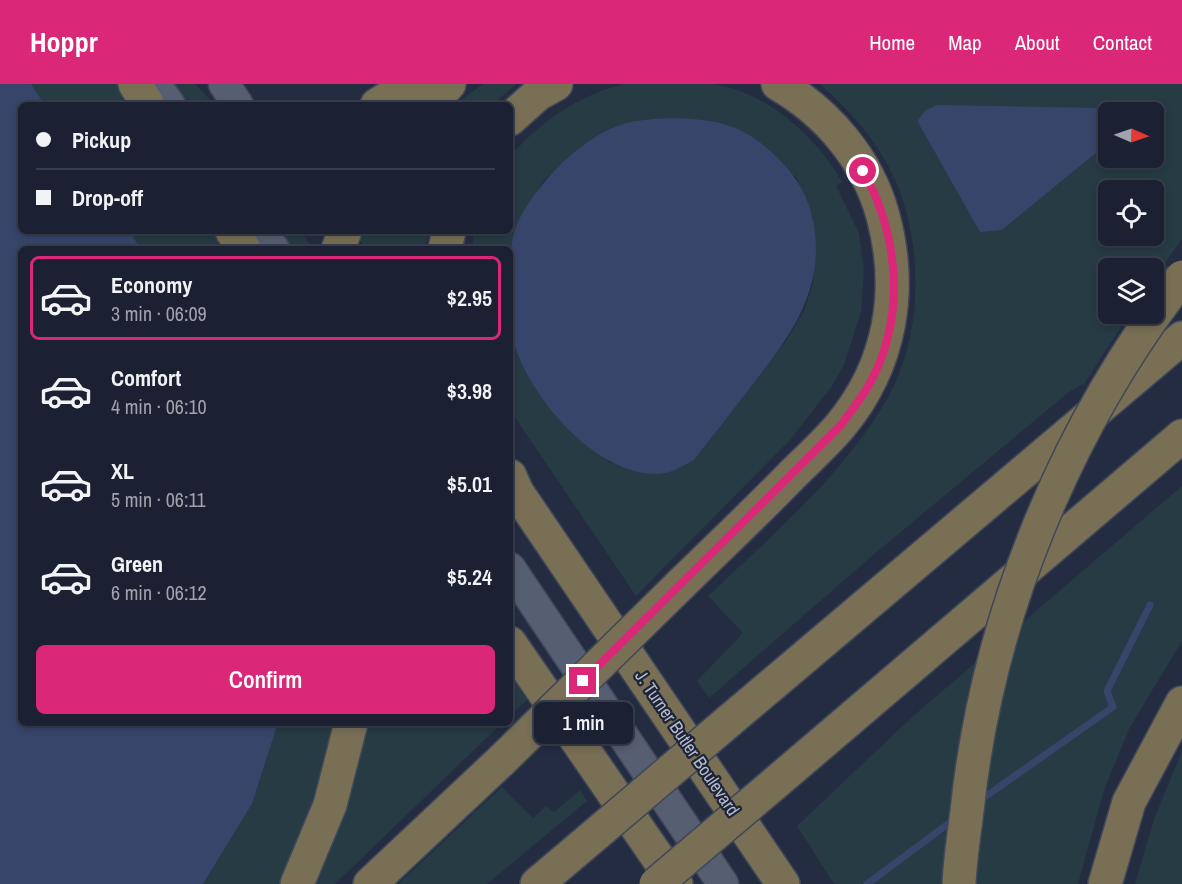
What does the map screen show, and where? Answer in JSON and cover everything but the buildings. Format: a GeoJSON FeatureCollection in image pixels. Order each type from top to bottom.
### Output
{"type":"FeatureCollection","features":[{"type":"Feature","properties":{"kind":"highway"},"geometry":{"type":"LineString","coordinates":[[135,84],[146,102]]}},
{"type":"Feature","properties":{"kind":"highway"},"geometry":{"type":"LineString","coordinates":[[382,102],[410,84]]}},
{"type":"Feature","properties":{"kind":"highway"},"geometry":{"type":"LineString","coordinates":[[432,102],[449,84]]}},
{"type":"Feature","properties":{"kind":"highway"},"geometry":{"type":"LineString","coordinates":[[513,116],[538,94],[556,84]]}},
{"type":"Feature","properties":{"kind":"highway"},"geometry":{"type":"LineString","coordinates":[[370,884],[502,760],[841,425],[870,383],[888,336],[894,296],[891,247],[879,199],[856,156],[828,120],[778,84]]}},
{"type":"Feature","properties":{"kind":"highway"},"geometry":{"type":"LineString","coordinates":[[960,884],[971,768],[988,683],[1011,600],[1045,511],[1100,400],[1182,277]]}},
{"type":"Feature","properties":{"kind":"highway"},"geometry":{"type":"LineString","coordinates":[[537,884],[1182,338]]}},
{"type":"Feature","properties":{"kind":"highway"},"geometry":{"type":"LineString","coordinates":[[656,884],[1182,436]]}},
{"type":"Feature","properties":{"kind":"highway","name":"J. Turner Butler Boulevard"},"geometry":{"type":"LineString","coordinates":[[513,485],[783,884]]}},
{"type":"Feature","properties":{"kind":"highway"},"geometry":{"type":"LineString","coordinates":[[513,647],[676,884]]}},
{"type":"Feature","properties":{"kind":"highway"},"geometry":{"type":"LineString","coordinates":[[1105,884],[1129,802],[1182,703]]}},
{"type":"Feature","properties":{"kind":"highway"},"geometry":{"type":"LineString","coordinates":[[297,884],[330,805],[350,726]]}},
{"type":"Feature","properties":{"kind":"main road"},"geometry":{"type":"LineString","coordinates":[[155,84],[168,102]]}},
{"type":"Feature","properties":{"kind":"main road"},"geometry":{"type":"LineString","coordinates":[[224,84],[236,102]]}},
{"type":"Feature","properties":{"kind":"main road"},"geometry":{"type":"LineString","coordinates":[[513,572],[723,884]]}},
{"type":"Feature","properties":{"kind":"shaded area"},"geometry":{"type":"Polygon","coordinates":[[[31,84],[124,84],[136,102],[43,102],[31,84]]]}},
{"type":"Feature","properties":{"kind":"shaded area"},"geometry":{"type":"Polygon","coordinates":[[[172,84],[195,84],[212,102],[184,102],[172,84]]]}},
{"type":"Feature","properties":{"kind":"shaded area"},"geometry":{"type":"Polygon","coordinates":[[[483,84],[516,84],[495,102],[458,102],[483,84]]]}},
{"type":"Feature","properties":{"kind":"shaded area"},"geometry":{"type":"Polygon","coordinates":[[[624,84],[713,84],[752,96],[771,106],[804,133],[818,148],[842,182],[836,186],[859,233],[864,270],[861,312],[844,365],[832,386],[790,440],[636,596],[513,414],[513,340],[526,373],[549,406],[577,435],[611,463],[694,460],[786,341],[804,311],[813,283],[813,217],[796,177],[669,118],[642,120],[615,127],[595,138],[543,181],[515,231],[512,246],[472,246],[474,234],[513,234],[513,153],[535,131],[562,111],[607,89],[624,84]]]}},
{"type":"Feature","properties":{"kind":"shaded area"},"geometry":{"type":"Polygon","coordinates":[[[820,84],[1182,84],[1182,239],[1164,264],[1164,258],[1098,258],[1098,324],[1123,324],[1085,383],[1069,392],[872,556],[709,698],[697,681],[743,633],[708,596],[806,503],[850,452],[888,397],[907,348],[913,321],[915,267],[907,214],[899,189],[885,159],[855,119],[820,84]]]}},
{"type":"Feature","properties":{"kind":"shaded area"},"geometry":{"type":"Polygon","coordinates":[[[131,234],[225,234],[233,246],[139,246],[131,234]]]}},
{"type":"Feature","properties":{"kind":"shaded area"},"geometry":{"type":"Polygon","coordinates":[[[278,234],[303,234],[311,246],[287,246],[278,234]]]}},
{"type":"Feature","properties":{"kind":"shaded area"},"geometry":{"type":"Polygon","coordinates":[[[362,234],[428,234],[426,246],[364,246],[359,239],[362,234]]]}},
{"type":"Feature","properties":{"kind":"shaded area"},"geometry":{"type":"Polygon","coordinates":[[[1182,486],[1182,641],[1130,727],[1105,787],[1078,884],[834,884],[797,826],[912,717],[1182,486]]]}},
{"type":"Feature","properties":{"kind":"shaded area"},"geometry":{"type":"Polygon","coordinates":[[[513,662],[534,693],[513,713],[513,662]]]}},
{"type":"Feature","properties":{"kind":"shaded area"},"geometry":{"type":"Polygon","coordinates":[[[277,726],[337,726],[314,805],[281,884],[203,884],[252,804],[277,726]]]}},
{"type":"Feature","properties":{"kind":"shaded area"},"geometry":{"type":"Polygon","coordinates":[[[359,726],[499,726],[335,884],[305,884],[359,726]]]}},
{"type":"Feature","properties":{"kind":"shaded area"},"geometry":{"type":"Polygon","coordinates":[[[1182,751],[1182,884],[1135,884],[1154,819],[1182,751]]]}},
{"type":"Feature","properties":{"kind":"shaded area"},"geometry":{"type":"Polygon","coordinates":[[[502,787],[533,818],[546,806],[554,812],[580,790],[587,801],[487,884],[398,884],[502,787]]]}},
{"type":"Feature","properties":{"kind":"water"},"geometry":{"type":"Polygon","coordinates":[[[0,84],[31,84],[43,102],[18,102],[18,234],[131,234],[139,246],[18,246],[18,726],[277,726],[252,804],[203,884],[0,884],[0,84]]]}},
{"type":"Feature","properties":{"kind":"water"},"geometry":{"type":"Polygon","coordinates":[[[937,105],[1098,108],[1098,151],[1002,230],[980,232],[919,124],[918,120],[926,110],[937,105]]]}},
{"type":"Feature","properties":{"kind":"water"},"geometry":{"type":"Polygon","coordinates":[[[648,119],[688,119],[720,123],[760,142],[792,174],[806,197],[814,223],[816,254],[808,295],[779,350],[694,460],[661,474],[632,470],[609,460],[586,445],[565,426],[530,380],[513,340],[511,246],[520,218],[541,186],[585,144],[615,127],[648,119]]]}},
{"type":"Feature","properties":{"kind":"waterway"},"geometry":{"type":"LineString","coordinates":[[979,801],[1113,707],[1107,691],[1150,605]]}},
{"type":"Feature","properties":{"kind":"waterway"},"geometry":{"type":"LineString","coordinates":[[867,884],[956,818]]}},
{"type":"Feature","properties":{"kind":"route"},"geometry":{"type":"LineString","coordinates":[[583,681],[841,425],[870,383],[888,336],[894,296],[891,247],[879,199],[863,171]]}}]}
